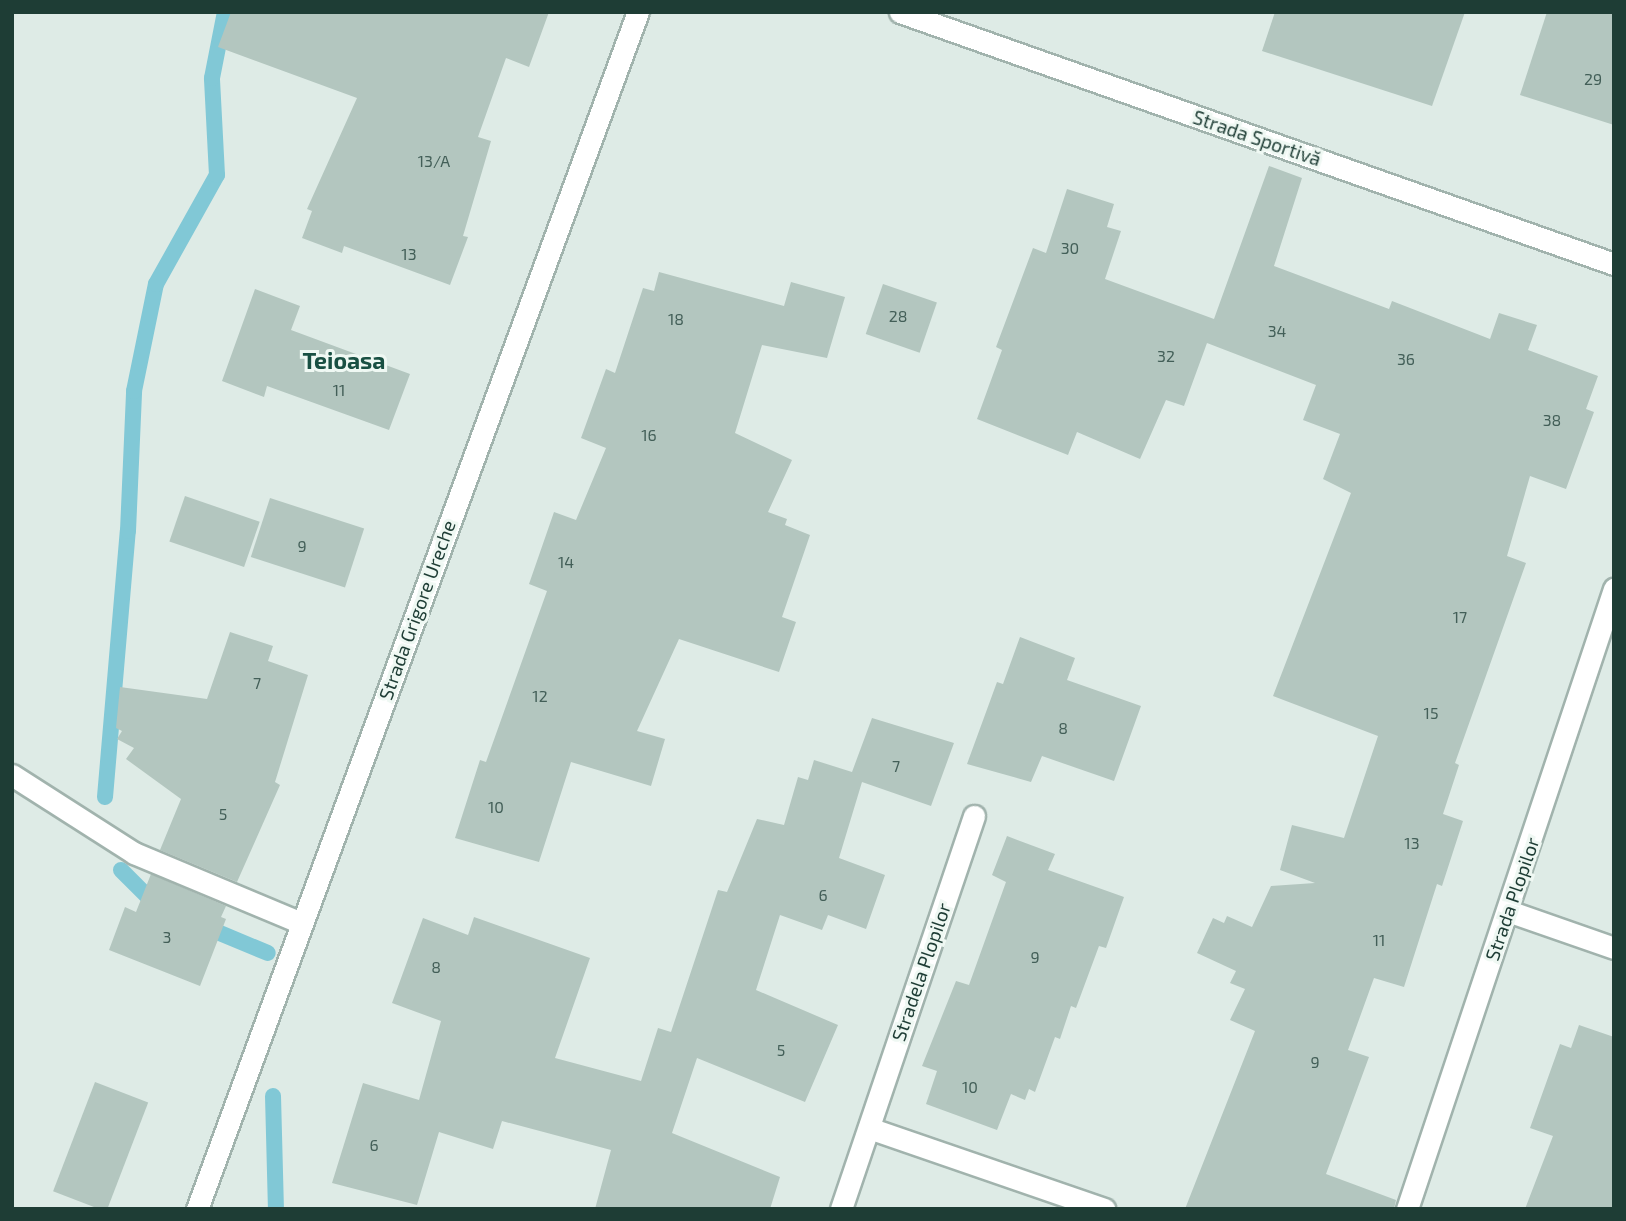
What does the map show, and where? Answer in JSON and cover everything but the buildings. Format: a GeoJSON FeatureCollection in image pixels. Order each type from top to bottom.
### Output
{"type":"FeatureCollection","features":[{"type":"Feature","properties":{"kind":"street","name":"Strada Grigore Ureche"},"geometry":{"type":"LineString","coordinates":[[197,1209],[638,12]]}},
{"type":"Feature","properties":{"kind":"street","name":"Strada Sportivă"},"geometry":{"type":"LineString","coordinates":[[900,12],[1614,264]]}},
{"type":"Feature","properties":{"kind":"street","name":"Strada Plopilor"},"geometry":{"type":"LineString","coordinates":[[1407,1209],[1614,589]]}},
{"type":"Feature","properties":{"kind":"street"},"geometry":{"type":"LineString","coordinates":[[12,775],[134,853],[302,923]]}},
{"type":"Feature","properties":{"kind":"street","name":"Stradela Plopilor"},"geometry":{"type":"LineString","coordinates":[[841,1209],[974,816]]}},
{"type":"Feature","properties":{"kind":"street"},"geometry":{"type":"LineString","coordinates":[[1508,911],[1614,948]]}},
{"type":"Feature","properties":{"kind":"street"},"geometry":{"type":"LineString","coordinates":[[869,1128],[1104,1209]]}},
{"type":"Feature","properties":{"kind":"waterway"},"geometry":{"type":"LineString","coordinates":[[105,797],[128,531],[134,391],[156,284],[217,175],[212,78],[225,12]]}},
{"type":"Feature","properties":{"kind":"waterway"},"geometry":{"type":"LineString","coordinates":[[121,870],[159,908]]}},
{"type":"Feature","properties":{"kind":"waterway"},"geometry":{"type":"LineString","coordinates":[[203,926],[268,953]]}},
{"type":"Feature","properties":{"kind":"waterway"},"geometry":{"type":"LineString","coordinates":[[273,1096],[276,1209]]}},
{"type":"Feature","properties":{"kind":"district","name":"Teioasa"},"geometry":{"type":"Point","coordinates":[344,360]}}]}
